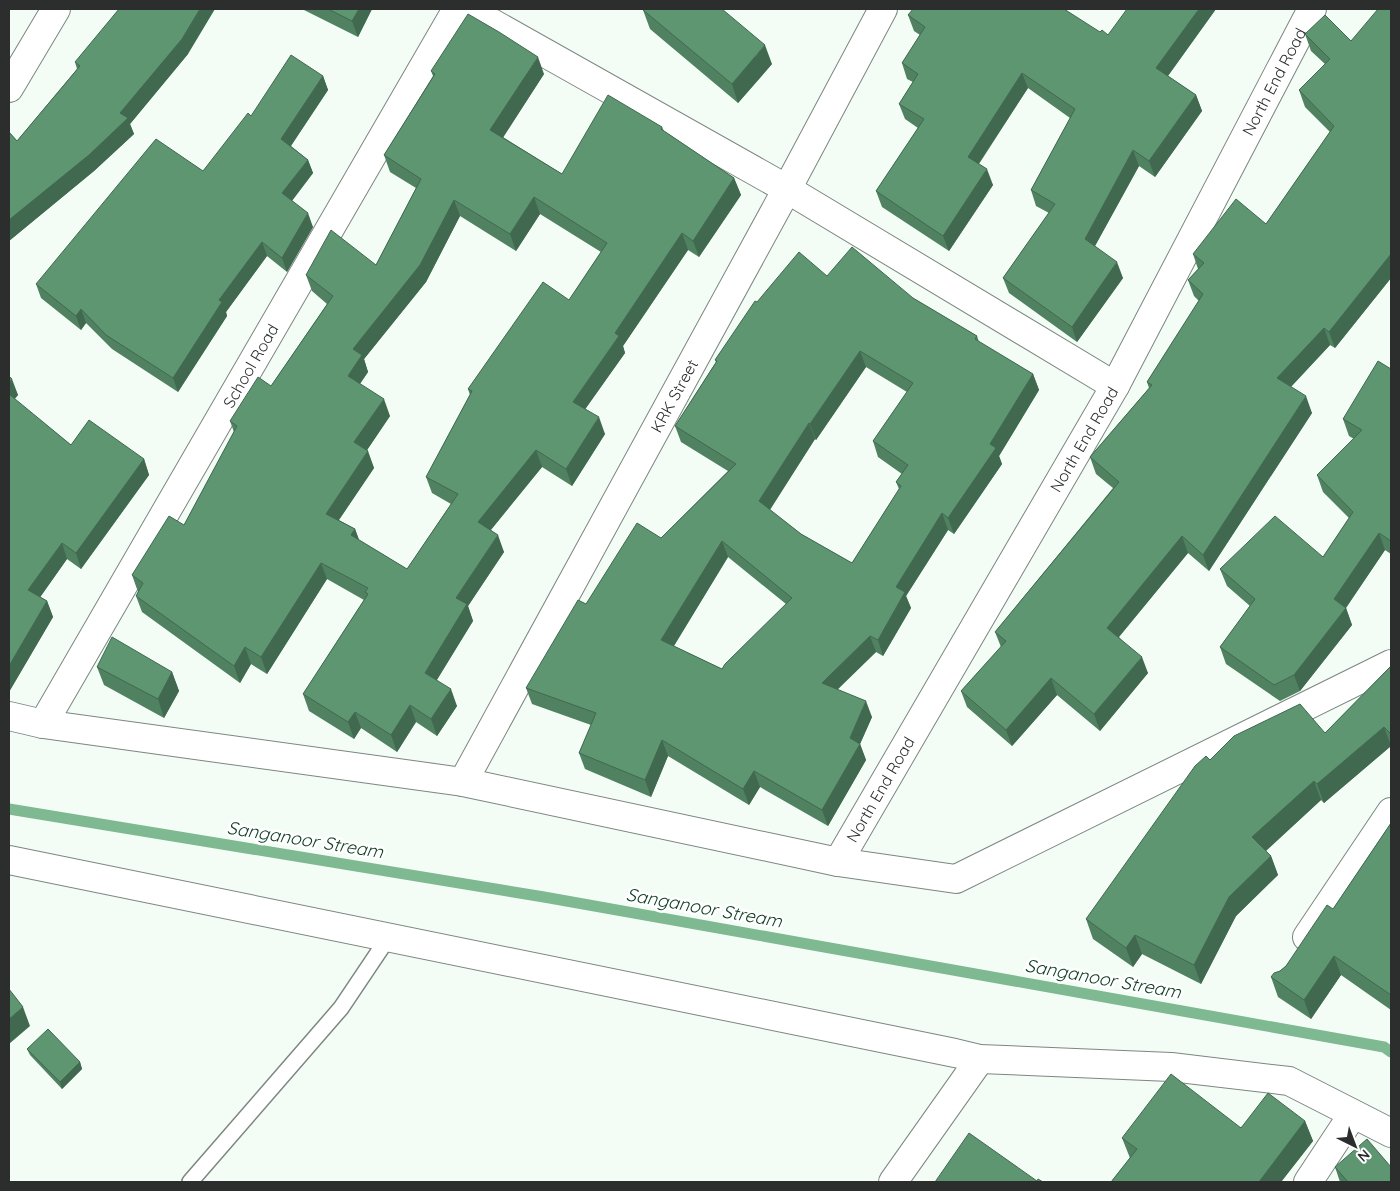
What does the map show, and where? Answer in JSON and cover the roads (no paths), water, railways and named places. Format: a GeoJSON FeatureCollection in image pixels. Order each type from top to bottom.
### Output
{"type":"FeatureCollection","features":[{"type":"Feature","properties":{"kind":"street"},"geometry":{"type":"LineString","coordinates":[[9,88],[56,9]]}},
{"type":"Feature","properties":{"kind":"street","name":"School Road"},"geometry":{"type":"LineString","coordinates":[[43,724],[457,9]]}},
{"type":"Feature","properties":{"kind":"street"},"geometry":{"type":"LineString","coordinates":[[467,9],[787,189],[1115,386]]}},
{"type":"Feature","properties":{"kind":"street","name":"KRK Street"},"geometry":{"type":"LineString","coordinates":[[463,782],[787,189],[883,9]]}},
{"type":"Feature","properties":{"kind":"street","name":"North End Road"},"geometry":{"type":"LineString","coordinates":[[838,862],[1115,386],[1312,9]]}},
{"type":"Feature","properties":{"kind":"street"},"geometry":{"type":"LineString","coordinates":[[9,716],[43,724],[463,782],[838,862],[956,879],[1391,664]]}},
{"type":"Feature","properties":{"kind":"street"},"geometry":{"type":"LineString","coordinates":[[1291,961],[1391,812]]}},
{"type":"Feature","properties":{"kind":"street"},"geometry":{"type":"LineString","coordinates":[[9,860],[980,1059],[1171,1067],[1290,1081],[1391,1133]]}},
{"type":"Feature","properties":{"kind":"street"},"geometry":{"type":"LineString","coordinates":[[893,1182],[980,1059]]}},
{"type":"Feature","properties":{"kind":"street"},"geometry":{"type":"LineString","coordinates":[[1308,1182],[1353,1114]]}},
{"type":"Feature","properties":{"kind":"lane"},"geometry":{"type":"LineString","coordinates":[[190,1182],[341,1008],[388,938]]}},
{"type":"Feature","properties":{"kind":"waterway","name":"Sanganoor Stream"},"geometry":{"type":"LineString","coordinates":[[9,809],[544,897],[1384,1047],[1391,1052]]}}]}
